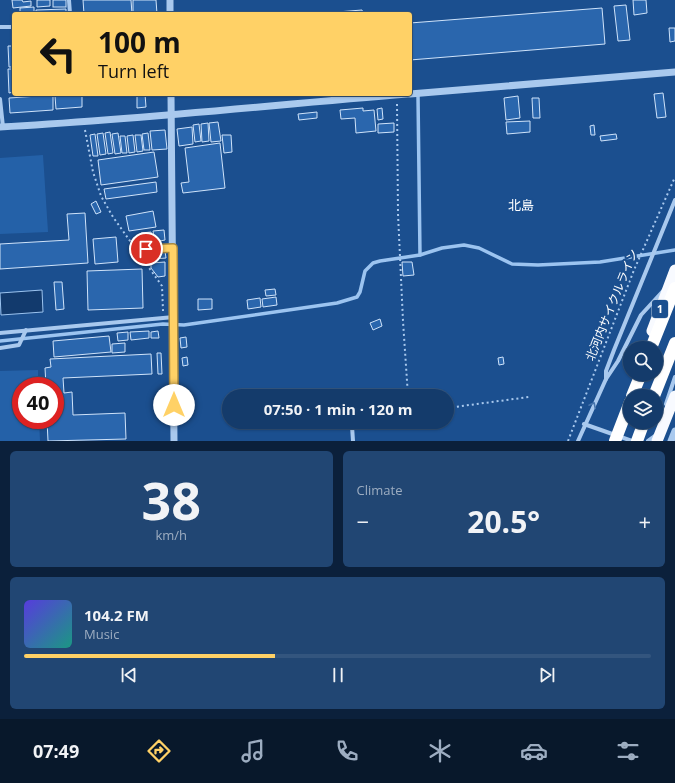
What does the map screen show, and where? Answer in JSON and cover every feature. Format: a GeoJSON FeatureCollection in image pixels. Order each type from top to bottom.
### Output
{"type":"FeatureCollection","features":[{"type":"Feature","properties":{"kind":"highway","name":"1"},"geometry":{"type":"LineString","coordinates":[[649,341],[672,286],[675,270]]}},
{"type":"Feature","properties":{"kind":"highway"},"geometry":{"type":"LineString","coordinates":[[653,341],[672,286]]}},
{"type":"Feature","properties":{"kind":"highway"},"geometry":{"type":"LineString","coordinates":[[657,389],[675,343]]}},
{"type":"Feature","properties":{"kind":"highway"},"geometry":{"type":"LineString","coordinates":[[613,439],[634,381]]}},
{"type":"Feature","properties":{"kind":"highway"},"geometry":{"type":"LineString","coordinates":[[657,441],[675,396]]}},
{"type":"Feature","properties":{"kind":"highway"},"geometry":{"type":"LineString","coordinates":[[613,439],[623,417]]}},
{"type":"Feature","properties":{"kind":"highway"},"geometry":{"type":"LineString","coordinates":[[637,441],[641,429]]}},
{"type":"Feature","properties":{"kind":"street"},"geometry":{"type":"LineString","coordinates":[[69,0],[70,12]]}},
{"type":"Feature","properties":{"kind":"street"},"geometry":{"type":"LineString","coordinates":[[170,0],[170,12]]}},
{"type":"Feature","properties":{"kind":"street"},"geometry":{"type":"LineString","coordinates":[[0,27],[12,27]]}},
{"type":"Feature","properties":{"kind":"street"},"geometry":{"type":"LineString","coordinates":[[412,94],[675,72]]}},
{"type":"Feature","properties":{"kind":"street"},"geometry":{"type":"LineString","coordinates":[[171,96],[174,441]]}},
{"type":"Feature","properties":{"kind":"street"},"geometry":{"type":"LineString","coordinates":[[0,99],[2,127],[84,123],[171,116],[386,96]]}},
{"type":"Feature","properties":{"kind":"street"},"geometry":{"type":"LineString","coordinates":[[606,379],[606,372],[614,350],[675,200]]}},
{"type":"Feature","properties":{"kind":"street"},"geometry":{"type":"LineString","coordinates":[[578,441],[584,424],[606,379],[618,361],[641,315],[672,286]]}},
{"type":"Feature","properties":{"kind":"street"},"geometry":{"type":"LineString","coordinates":[[0,332],[174,317]]}},
{"type":"Feature","properties":{"kind":"street"},"geometry":{"type":"LineString","coordinates":[[0,348],[20,346],[26,330]]}},
{"type":"Feature","properties":{"kind":"street"},"geometry":{"type":"LineString","coordinates":[[648,441],[655,438],[675,377]]}},
{"type":"Feature","properties":{"kind":"street"},"geometry":{"type":"LineString","coordinates":[[584,424],[613,439],[632,441]]}},
{"type":"Feature","properties":{"kind":"street"},"geometry":{"type":"LineString","coordinates":[[352,429],[353,441]]}},
{"type":"Feature","properties":{"kind":"street"},"geometry":{"type":"LineString","coordinates":[[671,441],[675,431]]}},
{"type":"Feature","properties":{"kind":"lane"},"geometry":{"type":"LineString","coordinates":[[146,249],[173,248]]}},
{"type":"Feature","properties":{"kind":"path"},"geometry":{"type":"LineString","coordinates":[[397,96],[398,214],[408,389]]}},
{"type":"Feature","properties":{"kind":"path"},"geometry":{"type":"LineString","coordinates":[[84,123],[93,172],[101,196],[113,217],[162,286],[163,318]]}},
{"type":"Feature","properties":{"kind":"path","name":"北河内サイクルライン"},"geometry":{"type":"LineString","coordinates":[[568,441],[634,270],[675,177]]}},
{"type":"Feature","properties":{"kind":"path"},"geometry":{"type":"LineString","coordinates":[[454,407],[528,397]]}},
{"type":"Feature","properties":{"kind":"shaded area"},"geometry":{"type":"Polygon","coordinates":[[[43,155],[48,232],[0,234],[0,158],[43,155]]]}},
{"type":"Feature","properties":{"kind":"shaded area"},"geometry":{"type":"Polygon","coordinates":[[[42,290],[43,312],[1,315],[0,293],[42,290]]]}},
{"type":"Feature","properties":{"kind":"shaded area"},"geometry":{"type":"Polygon","coordinates":[[[38,370],[38,377],[12,377],[12,429],[39,429],[40,441],[0,441],[0,371],[38,370]]]}},
{"type":"Feature","properties":{"kind":"building"},"geometry":{"type":"Polygon","coordinates":[[[12,0],[22,0],[23,2],[31,1],[31,6],[13,8],[12,0]]]}},
{"type":"Feature","properties":{"kind":"building"},"geometry":{"type":"Polygon","coordinates":[[[37,0],[50,0],[50,6],[37,7],[37,0]]]}},
{"type":"Feature","properties":{"kind":"building"},"geometry":{"type":"Polygon","coordinates":[[[53,0],[66,0],[66,7],[53,7],[53,0]]]}},
{"type":"Feature","properties":{"kind":"building"},"geometry":{"type":"Polygon","coordinates":[[[83,0],[131,0],[132,12],[84,12],[83,0]]]}},
{"type":"Feature","properties":{"kind":"building"},"geometry":{"type":"Polygon","coordinates":[[[133,0],[156,0],[157,12],[133,12],[133,0]]]}},
{"type":"Feature","properties":{"kind":"building"},"geometry":{"type":"Polygon","coordinates":[[[633,0],[646,0],[647,13],[634,15],[633,0]]]}},
{"type":"Feature","properties":{"kind":"building"},"geometry":{"type":"Polygon","coordinates":[[[626,5],[630,40],[618,41],[614,6],[626,5]]]}},
{"type":"Feature","properties":{"kind":"building"},"geometry":{"type":"Polygon","coordinates":[[[34,7],[34,12],[20,12],[20,8],[34,7]]]}},
{"type":"Feature","properties":{"kind":"building"},"geometry":{"type":"Polygon","coordinates":[[[602,8],[605,44],[412,60],[412,23],[602,8]]]}},
{"type":"Feature","properties":{"kind":"building"},"geometry":{"type":"Polygon","coordinates":[[[66,9],[66,12],[36,12],[36,10],[66,9]]]}},
{"type":"Feature","properties":{"kind":"building"},"geometry":{"type":"Polygon","coordinates":[[[362,10],[362,12],[337,12],[362,10]]]}},
{"type":"Feature","properties":{"kind":"building"},"geometry":{"type":"Polygon","coordinates":[[[669,28],[675,28],[675,41],[670,42],[669,28]]]}},
{"type":"Feature","properties":{"kind":"building"},"geometry":{"type":"Polygon","coordinates":[[[8,46],[12,46],[12,67],[9,67],[8,46]]]}},
{"type":"Feature","properties":{"kind":"building"},"geometry":{"type":"Polygon","coordinates":[[[8,69],[12,69],[12,92],[9,93],[8,69]]]}},
{"type":"Feature","properties":{"kind":"building"},"geometry":{"type":"Polygon","coordinates":[[[663,93],[666,117],[657,118],[654,94],[663,93]]]}},
{"type":"Feature","properties":{"kind":"building"},"geometry":{"type":"Polygon","coordinates":[[[53,96],[53,110],[10,113],[9,98],[53,96]]]}},
{"type":"Feature","properties":{"kind":"building"},"geometry":{"type":"Polygon","coordinates":[[[55,96],[82,96],[82,107],[56,109],[55,96]]]}},
{"type":"Feature","properties":{"kind":"building"},"geometry":{"type":"Polygon","coordinates":[[[137,96],[145,96],[146,107],[137,108],[137,96]]]}},
{"type":"Feature","properties":{"kind":"building"},"geometry":{"type":"Polygon","coordinates":[[[518,96],[520,118],[506,120],[504,98],[518,96]]]}},
{"type":"Feature","properties":{"kind":"building"},"geometry":{"type":"Polygon","coordinates":[[[532,98],[539,98],[540,118],[533,118],[532,98]]]}},
{"type":"Feature","properties":{"kind":"building"},"geometry":{"type":"Polygon","coordinates":[[[363,108],[363,111],[374,110],[376,131],[356,133],[355,118],[341,119],[340,110],[363,108]]]}},
{"type":"Feature","properties":{"kind":"building"},"geometry":{"type":"Polygon","coordinates":[[[382,108],[383,119],[378,120],[377,109],[382,108]]]}},
{"type":"Feature","properties":{"kind":"building"},"geometry":{"type":"Polygon","coordinates":[[[317,112],[317,118],[299,120],[298,114],[317,112]]]}},
{"type":"Feature","properties":{"kind":"building"},"geometry":{"type":"Polygon","coordinates":[[[530,121],[530,132],[507,134],[506,122],[530,121]]]}},
{"type":"Feature","properties":{"kind":"building"},"geometry":{"type":"Polygon","coordinates":[[[218,122],[221,141],[211,142],[209,123],[218,122]]]}},
{"type":"Feature","properties":{"kind":"building"},"geometry":{"type":"Polygon","coordinates":[[[208,123],[209,141],[202,142],[201,124],[208,123]]]}},
{"type":"Feature","properties":{"kind":"building"},"geometry":{"type":"Polygon","coordinates":[[[394,123],[394,132],[378,133],[378,124],[394,123]]]}},
{"type":"Feature","properties":{"kind":"building"},"geometry":{"type":"Polygon","coordinates":[[[199,124],[201,141],[195,142],[193,125],[199,124]]]}},
{"type":"Feature","properties":{"kind":"building"},"geometry":{"type":"Polygon","coordinates":[[[594,125],[595,135],[591,135],[590,126],[594,125]]]}},
{"type":"Feature","properties":{"kind":"building"},"geometry":{"type":"Polygon","coordinates":[[[192,127],[193,144],[179,146],[177,129],[192,127]]]}},
{"type":"Feature","properties":{"kind":"building"},"geometry":{"type":"Polygon","coordinates":[[[165,130],[167,149],[152,150],[150,131],[165,130]]]}},
{"type":"Feature","properties":{"kind":"building"},"geometry":{"type":"Polygon","coordinates":[[[110,132],[113,153],[108,154],[105,133],[110,132]]]}},
{"type":"Feature","properties":{"kind":"building"},"geometry":{"type":"Polygon","coordinates":[[[103,133],[106,154],[100,155],[97,134],[103,133]]]}},
{"type":"Feature","properties":{"kind":"building"},"geometry":{"type":"Polygon","coordinates":[[[118,133],[121,153],[115,154],[112,134],[118,133]]]}},
{"type":"Feature","properties":{"kind":"building"},"geometry":{"type":"Polygon","coordinates":[[[148,133],[150,150],[144,150],[142,134],[148,133]]]}},
{"type":"Feature","properties":{"kind":"building"},"geometry":{"type":"Polygon","coordinates":[[[95,134],[98,156],[93,156],[90,135],[95,134]]]}},
{"type":"Feature","properties":{"kind":"building"},"geometry":{"type":"Polygon","coordinates":[[[616,134],[617,139],[601,141],[600,136],[616,134]]]}},
{"type":"Feature","properties":{"kind":"building"},"geometry":{"type":"Polygon","coordinates":[[[133,135],[135,152],[129,153],[127,136],[133,135]]]}},
{"type":"Feature","properties":{"kind":"building"},"geometry":{"type":"Polygon","coordinates":[[[135,135],[141,135],[143,151],[137,152],[135,135]]]}},
{"type":"Feature","properties":{"kind":"building"},"geometry":{"type":"Polygon","coordinates":[[[222,135],[231,135],[232,152],[224,153],[222,135]]]}},
{"type":"Feature","properties":{"kind":"building"},"geometry":{"type":"Polygon","coordinates":[[[120,136],[125,136],[127,153],[122,153],[120,136]]]}},
{"type":"Feature","properties":{"kind":"building"},"geometry":{"type":"Polygon","coordinates":[[[220,143],[225,188],[183,193],[181,183],[189,182],[185,148],[220,143]]]}},
{"type":"Feature","properties":{"kind":"building"},"geometry":{"type":"Polygon","coordinates":[[[154,152],[158,177],[101,185],[98,160],[154,152]]]}},
{"type":"Feature","properties":{"kind":"building"},"geometry":{"type":"Polygon","coordinates":[[[156,182],[157,192],[106,199],[104,189],[156,182]]]}},
{"type":"Feature","properties":{"kind":"building"},"geometry":{"type":"Polygon","coordinates":[[[96,201],[101,212],[96,214],[91,204],[96,201]]]}},
{"type":"Feature","properties":{"kind":"building"},"geometry":{"type":"Polygon","coordinates":[[[153,211],[156,227],[129,231],[126,216],[153,211]]]}},
{"type":"Feature","properties":{"kind":"building"},"geometry":{"type":"Polygon","coordinates":[[[85,213],[88,263],[0,269],[0,244],[69,240],[67,214],[85,213]]]}},
{"type":"Feature","properties":{"kind":"building"},"geometry":{"type":"Polygon","coordinates":[[[164,230],[165,240],[155,242],[153,231],[164,230]]]}},
{"type":"Feature","properties":{"kind":"building"},"geometry":{"type":"Polygon","coordinates":[[[151,232],[153,241],[142,242],[141,233],[151,232]]]}},
{"type":"Feature","properties":{"kind":"building"},"geometry":{"type":"Polygon","coordinates":[[[116,237],[118,262],[95,264],[93,239],[116,237]]]}},
{"type":"Feature","properties":{"kind":"building"},"geometry":{"type":"Polygon","coordinates":[[[139,237],[141,250],[138,250],[134,244],[133,238],[139,237]]]}},
{"type":"Feature","properties":{"kind":"building"},"geometry":{"type":"Polygon","coordinates":[[[152,251],[153,258],[144,259],[144,252],[152,251]]]}},
{"type":"Feature","properties":{"kind":"building"},"geometry":{"type":"Polygon","coordinates":[[[165,251],[166,258],[154,259],[154,252],[165,251]]]}},
{"type":"Feature","properties":{"kind":"building"},"geometry":{"type":"Polygon","coordinates":[[[165,262],[165,276],[158,277],[151,268],[151,263],[165,262]]]}},
{"type":"Feature","properties":{"kind":"building"},"geometry":{"type":"Polygon","coordinates":[[[402,262],[412,262],[414,275],[403,276],[402,262]]]}},
{"type":"Feature","properties":{"kind":"building"},"geometry":{"type":"Polygon","coordinates":[[[142,269],[143,308],[88,310],[87,271],[142,269]]]}},
{"type":"Feature","properties":{"kind":"building"},"geometry":{"type":"Polygon","coordinates":[[[54,282],[62,282],[64,309],[56,310],[54,282]]]}},
{"type":"Feature","properties":{"kind":"building"},"geometry":{"type":"Polygon","coordinates":[[[275,289],[276,295],[266,296],[265,290],[275,289]]]}},
{"type":"Feature","properties":{"kind":"building"},"geometry":{"type":"Polygon","coordinates":[[[276,297],[277,305],[263,307],[262,299],[276,297]]]}},
{"type":"Feature","properties":{"kind":"building"},"geometry":{"type":"Polygon","coordinates":[[[260,298],[261,307],[248,309],[247,300],[260,298]]]}},
{"type":"Feature","properties":{"kind":"building"},"geometry":{"type":"Polygon","coordinates":[[[198,299],[212,299],[212,309],[198,310],[198,299]]]}},
{"type":"Feature","properties":{"kind":"building"},"geometry":{"type":"Polygon","coordinates":[[[380,319],[382,326],[373,330],[370,323],[380,319]]]}},
{"type":"Feature","properties":{"kind":"building"},"geometry":{"type":"Polygon","coordinates":[[[149,331],[149,338],[131,340],[130,332],[149,331]]]}},
{"type":"Feature","properties":{"kind":"building"},"geometry":{"type":"Polygon","coordinates":[[[158,331],[159,338],[151,338],[151,332],[158,331]]]}},
{"type":"Feature","properties":{"kind":"building"},"geometry":{"type":"Polygon","coordinates":[[[128,332],[128,340],[118,341],[117,333],[128,332]]]}},
{"type":"Feature","properties":{"kind":"building"},"geometry":{"type":"Polygon","coordinates":[[[109,336],[111,352],[54,357],[53,341],[109,336]]]}},
{"type":"Feature","properties":{"kind":"building"},"geometry":{"type":"Polygon","coordinates":[[[186,337],[187,347],[181,348],[180,338],[186,337]]]}},
{"type":"Feature","properties":{"kind":"building"},"geometry":{"type":"Polygon","coordinates":[[[125,343],[125,352],[112,353],[112,344],[125,343]]]}},
{"type":"Feature","properties":{"kind":"building"},"geometry":{"type":"Polygon","coordinates":[[[157,353],[161,353],[162,374],[158,374],[157,353]]]}},
{"type":"Feature","properties":{"kind":"building"},"geometry":{"type":"Polygon","coordinates":[[[151,354],[152,374],[64,378],[46,377],[45,368],[51,367],[50,359],[151,354]]]}},
{"type":"Feature","properties":{"kind":"building"},"geometry":{"type":"Polygon","coordinates":[[[187,357],[188,365],[183,366],[182,358],[187,357]]]}},
{"type":"Feature","properties":{"kind":"building"},"geometry":{"type":"Polygon","coordinates":[[[503,357],[504,364],[499,365],[498,358],[503,357]]]}},
{"type":"Feature","properties":{"kind":"building"},"geometry":{"type":"Polygon","coordinates":[[[72,392],[73,415],[125,413],[126,439],[48,441],[47,429],[64,429],[64,393],[72,392]]]}},
{"type":"Feature","properties":{"kind":"building"},"geometry":{"type":"Polygon","coordinates":[[[190,402],[191,411],[180,413],[179,403],[190,402]]]}},
{"type":"Feature","properties":{"kind":"waterway"},"geometry":{"type":"LineString","coordinates":[[418,96],[420,255]]}},
{"type":"Feature","properties":{"kind":"waterway"},"geometry":{"type":"LineString","coordinates":[[0,341],[163,324],[184,325],[337,303],[357,297],[360,292],[365,271],[373,263],[420,255],[442,248],[464,245],[479,248],[512,264],[538,265],[600,262],[675,250]]}},
{"type":"Feature","properties":{"kind":"district","name":"北島"},"geometry":{"type":"Point","coordinates":[521,205]}},
{"type":"Feature","properties":{"kind":"route"},"geometry":{"type":"LineString","coordinates":[[146,249],[173,248],[174,405]]}}]}
